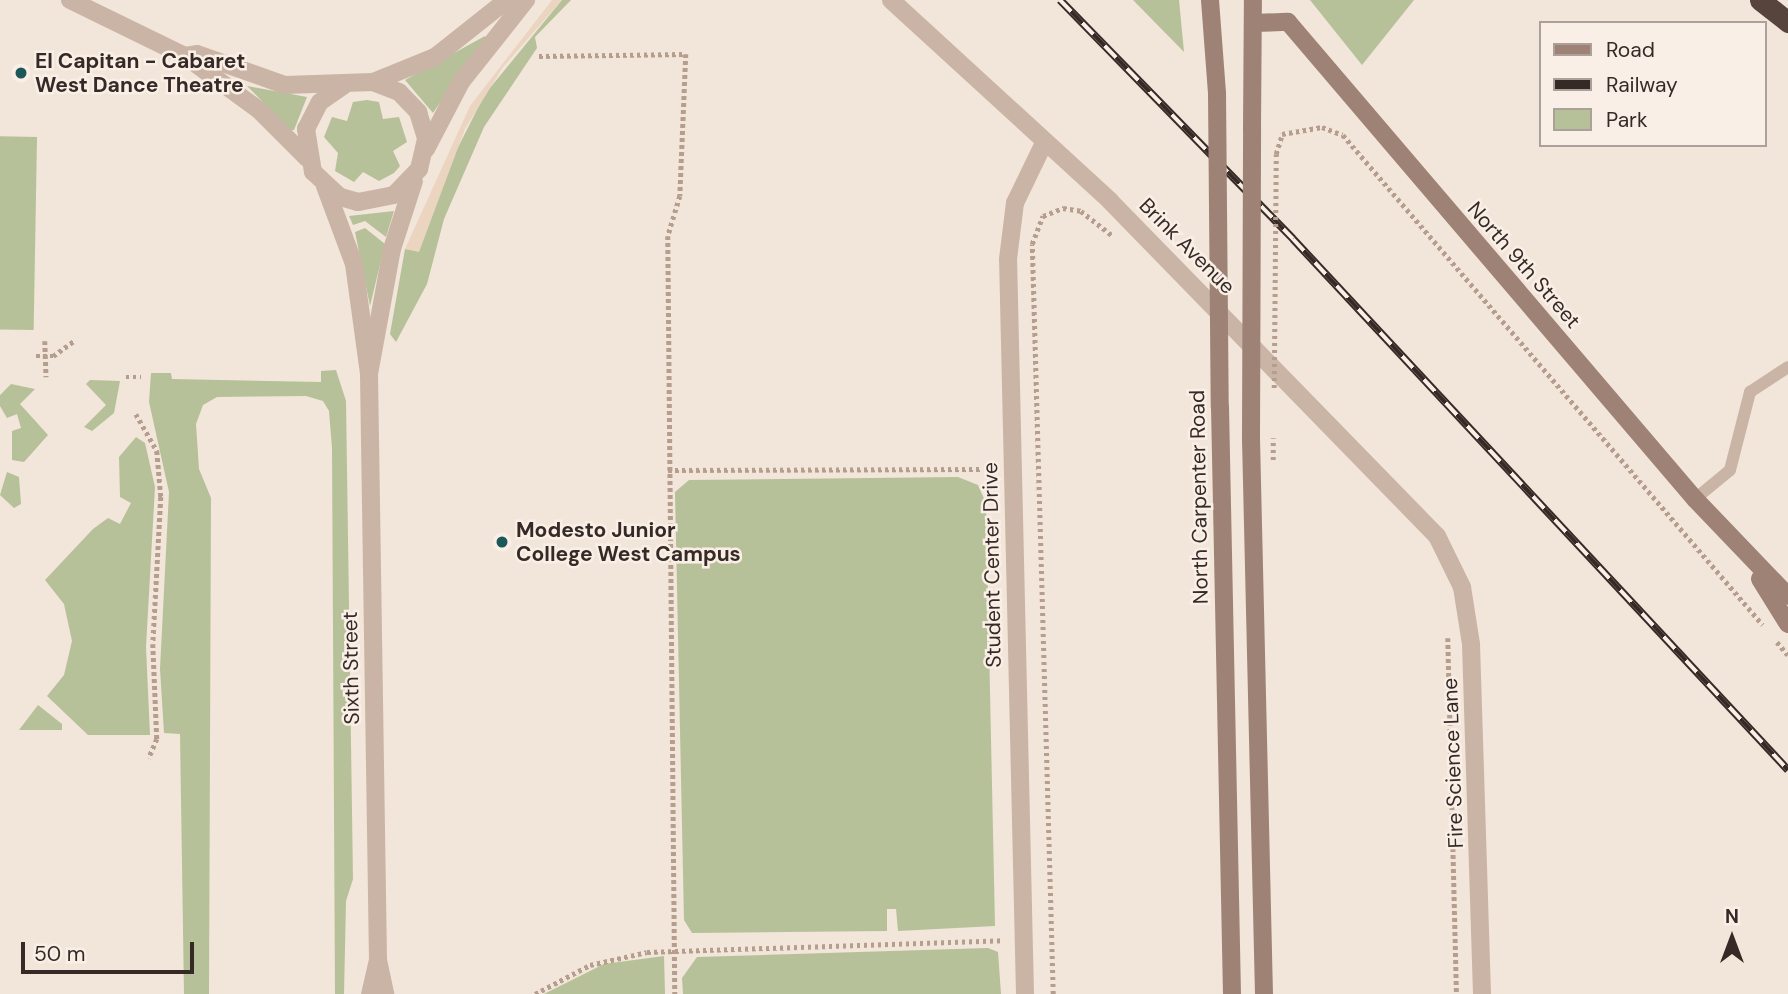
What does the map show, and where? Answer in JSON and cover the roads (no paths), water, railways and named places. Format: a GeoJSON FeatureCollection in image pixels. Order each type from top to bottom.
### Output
{"type":"FeatureCollection","features":[{"type":"Feature","properties":{"kind":"highway"},"geometry":{"type":"LineString","coordinates":[[1760,0],[1788,22]]}},
{"type":"Feature","properties":{"kind":"main road","name":"North Carpenter Road"},"geometry":{"type":"LineString","coordinates":[[1210,0],[1217,93],[1220,407],[1232,994]]}},
{"type":"Feature","properties":{"kind":"main road"},"geometry":{"type":"LineString","coordinates":[[1253,0],[1251,439],[1264,994]]}},
{"type":"Feature","properties":{"kind":"main road","name":"North 9th Street"},"geometry":{"type":"LineString","coordinates":[[1254,23],[1288,22],[1749,561],[1788,596]]}},
{"type":"Feature","properties":{"kind":"main road","name":"North 9th Street"},"geometry":{"type":"LineString","coordinates":[[1749,561],[1788,624]]}},
{"type":"Feature","properties":{"kind":"street"},"geometry":{"type":"LineString","coordinates":[[70,0],[186,56],[259,110],[307,159],[324,186],[349,199],[376,201],[394,195],[422,161],[461,82],[526,0]]}},
{"type":"Feature","properties":{"kind":"street"},"geometry":{"type":"LineString","coordinates":[[186,56],[197,54],[270,82],[344,85],[373,82],[435,57],[507,0]]}},
{"type":"Feature","properties":{"kind":"street","name":"Brink Avenue"},"geometry":{"type":"LineString","coordinates":[[891,0],[1119,211],[1437,536]]}},
{"type":"Feature","properties":{"kind":"street"},"geometry":{"type":"LineString","coordinates":[[373,82],[399,92],[418,112],[422,161]]}},
{"type":"Feature","properties":{"kind":"street"},"geometry":{"type":"LineString","coordinates":[[307,159],[312,114],[344,85]]}},
{"type":"Feature","properties":{"kind":"street","name":"Student Center Drive"},"geometry":{"type":"LineString","coordinates":[[1025,994],[1008,259],[1015,203],[1044,143]]}},
{"type":"Feature","properties":{"kind":"street","name":"Sixth Street"},"geometry":{"type":"LineString","coordinates":[[369,374],[394,243],[422,161]]}},
{"type":"Feature","properties":{"kind":"street","name":"Sixth Street"},"geometry":{"type":"LineString","coordinates":[[324,186],[354,264],[369,374],[378,960],[385,994]]}},
{"type":"Feature","properties":{"kind":"street","name":"Fire Science Lane"},"geometry":{"type":"LineString","coordinates":[[1437,536],[1462,587],[1471,644],[1482,994]]}},
{"type":"Feature","properties":{"kind":"street","name":"Sixth Street"},"geometry":{"type":"LineString","coordinates":[[370,994],[378,960]]}},
{"type":"Feature","properties":{"kind":"lane"},"geometry":{"type":"LineString","coordinates":[[1695,499],[1731,470],[1750,392],[1788,367]]}},
{"type":"Feature","properties":{"kind":"railway"},"geometry":{"type":"LineString","coordinates":[[1060,0],[1293,239],[1788,770]]}},
{"type":"Feature","properties":{"kind":"place","name":"El Capitan - Cabaret West Dance Theatre"},"geometry":{"type":"Point","coordinates":[21,73]}},
{"type":"Feature","properties":{"kind":"place","name":"Modesto Junior College West Campus"},"geometry":{"type":"Point","coordinates":[502,542]}}]}
